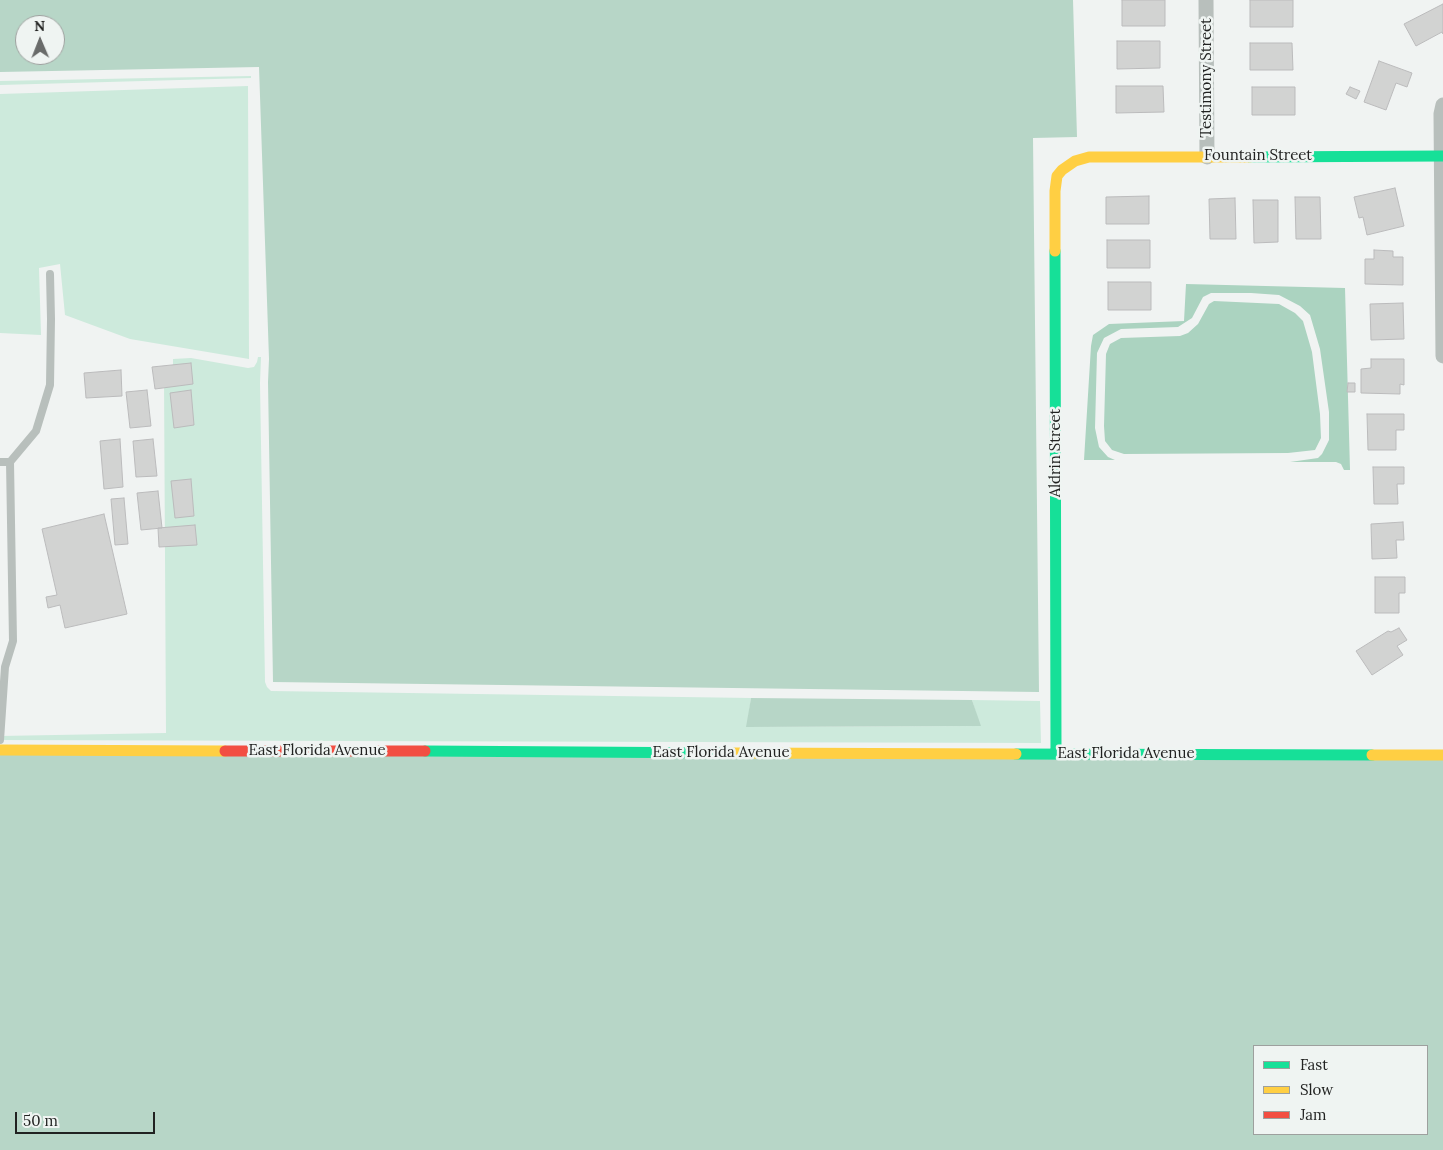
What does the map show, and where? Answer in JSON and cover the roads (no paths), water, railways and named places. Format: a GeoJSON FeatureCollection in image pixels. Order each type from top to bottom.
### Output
{"type":"FeatureCollection","features":[{"type":"Feature","properties":{"kind":"street","name":"Testimony Street"},"geometry":{"type":"LineString","coordinates":[[1206,0],[1207,157]]}},
{"type":"Feature","properties":{"kind":"street"},"geometry":{"type":"LineString","coordinates":[[1443,105],[1443,356]]}},
{"type":"Feature","properties":{"kind":"street","name":"Fountain Street"},"geometry":{"type":"LineString","coordinates":[[1075,161],[1089,157],[1442,156]]}},
{"type":"Feature","properties":{"kind":"street","name":"Aldrin Street"},"geometry":{"type":"LineString","coordinates":[[1056,754],[1055,191],[1057,176],[1075,161]]}},
{"type":"Feature","properties":{"kind":"street","name":"East Florida Avenue"},"geometry":{"type":"LineString","coordinates":[[0,750],[1443,755]]}},
{"type":"Feature","properties":{"kind":"lane"},"geometry":{"type":"LineString","coordinates":[[0,740],[3,666],[13,641],[10,462],[36,431],[50,385],[50,274]]}},
{"type":"Feature","properties":{"kind":"lane"},"geometry":{"type":"LineString","coordinates":[[0,462],[10,462]]}}]}
